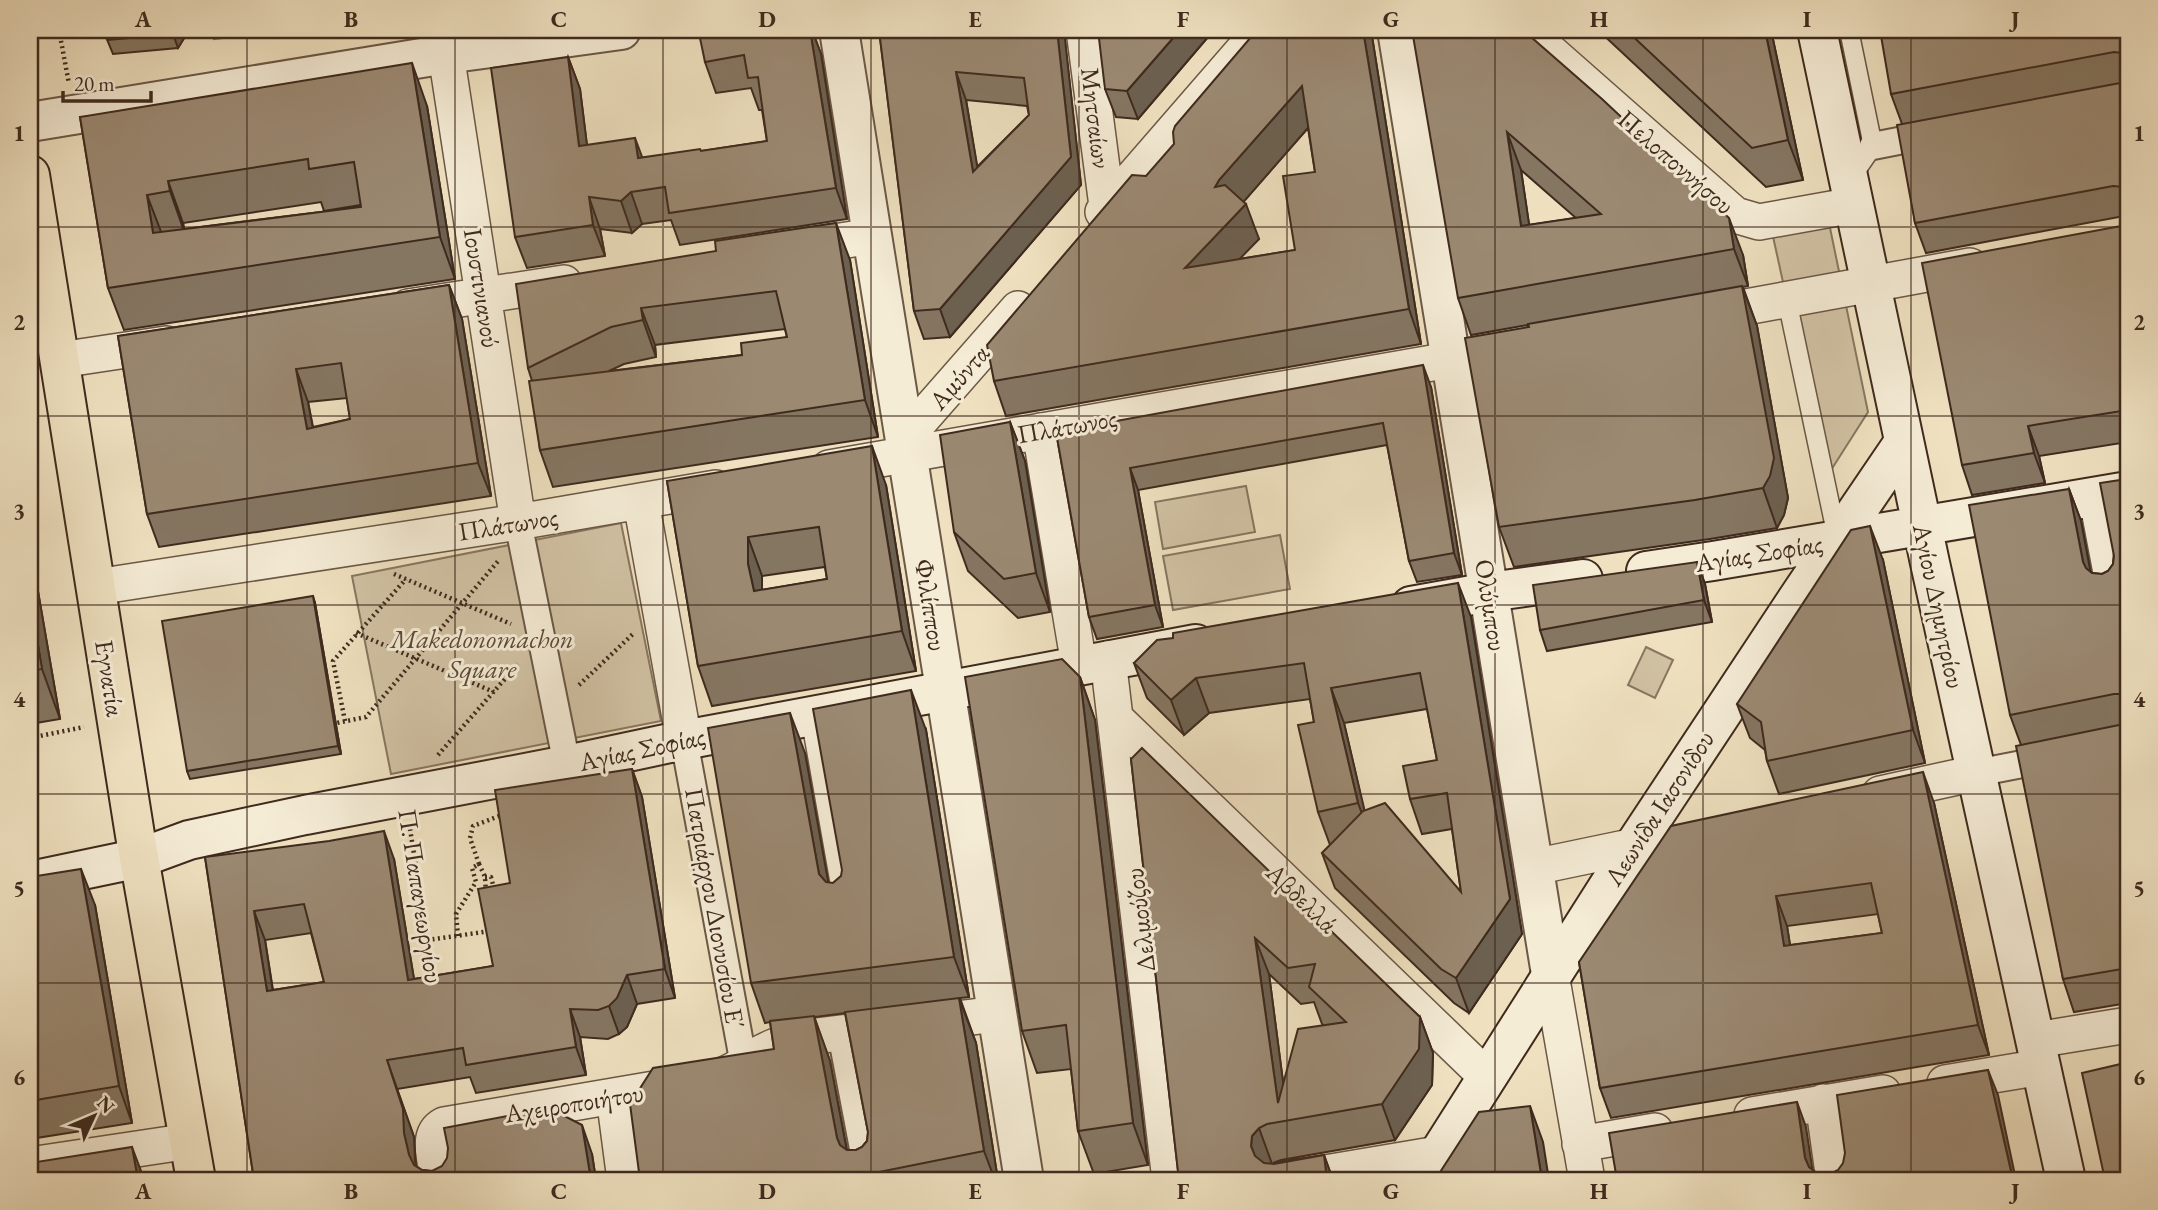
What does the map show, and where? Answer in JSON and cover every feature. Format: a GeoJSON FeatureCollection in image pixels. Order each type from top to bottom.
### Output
{"type":"FeatureCollection","features":[{"type":"Feature","properties":{"kind":"main road"},"geometry":{"type":"LineString","coordinates":[[30,122],[446,54],[621,30]]}},
{"type":"Feature","properties":{"kind":"main road","name":"Φιλίππου"},"geometry":{"type":"LineString","coordinates":[[839,30],[1024,1180]]}},
{"type":"Feature","properties":{"kind":"main road","name":"Ολύμπου"},"geometry":{"type":"LineString","coordinates":[[1397,30],[1551,974]]}},
{"type":"Feature","properties":{"kind":"main road","name":"Αγίου Δημητρίου"},"geometry":{"type":"LineString","coordinates":[[1817,30],[1922,526],[2066,1180]]}},
{"type":"Feature","properties":{"kind":"main road","name":"Εγνατία"},"geometry":{"type":"LineString","coordinates":[[30,175],[138,847],[197,1180]]}},
{"type":"Feature","properties":{"kind":"main road","name":"Λεωνίδα Ιασονίδου"},"geometry":{"type":"LineString","coordinates":[[1430,1167],[1633,846],[1904,442]]}},
{"type":"Feature","properties":{"kind":"main road","name":"Αγίας Σοφίας"},"geometry":{"type":"LineString","coordinates":[[1373,612],[1489,592],[1713,561],[2110,494]]}},
{"type":"Feature","properties":{"kind":"main road","name":"Αγίας Σοφίας"},"geometry":{"type":"LineString","coordinates":[[30,855],[138,847],[189,840],[684,740],[1229,638]]}},
{"type":"Feature","properties":{"kind":"main road","name":"Αγίας Σοφίας"},"geometry":{"type":"LineString","coordinates":[[30,881],[138,847]]}},
{"type":"Feature","properties":{"kind":"street","name":"Μητσαίων"},"geometry":{"type":"LineString","coordinates":[[1084,30],[1107,206]]}},
{"type":"Feature","properties":{"kind":"street"},"geometry":{"type":"LineString","coordinates":[[1080,237],[1261,30]]}},
{"type":"Feature","properties":{"kind":"street","name":"Πελοποννήσου"},"geometry":{"type":"LineString","coordinates":[[1525,30],[1735,215],[1759,222],[1851,194]]}},
{"type":"Feature","properties":{"kind":"street","name":"Ιουστινιανού"},"geometry":{"type":"LineString","coordinates":[[446,54],[519,529]]}},
{"type":"Feature","properties":{"kind":"street"},"geometry":{"type":"LineString","coordinates":[[1874,146],[1954,131]]}},
{"type":"Feature","properties":{"kind":"street"},"geometry":{"type":"LineString","coordinates":[[766,252],[872,236]]}},
{"type":"Feature","properties":{"kind":"street"},"geometry":{"type":"LineString","coordinates":[[1668,321],[2006,259]]}},
{"type":"Feature","properties":{"kind":"street"},"geometry":{"type":"LineString","coordinates":[[374,312],[591,279]]}},
{"type":"Feature","properties":{"kind":"street","name":"Αμύντα"},"geometry":{"type":"LineString","coordinates":[[906,447],[1035,289]]}},
{"type":"Feature","properties":{"kind":"street"},"geometry":{"type":"LineString","coordinates":[[60,360],[196,340]]}},
{"type":"Feature","properties":{"kind":"street","name":"Πλάτωνος"},"geometry":{"type":"LineString","coordinates":[[800,473],[906,447],[1041,431],[1509,349]]}},
{"type":"Feature","properties":{"kind":"street","name":"Δελμούζου"},"geometry":{"type":"LineString","coordinates":[[1041,431],[1094,662],[1117,720],[1170,1180]]}},
{"type":"Feature","properties":{"kind":"street","name":"Πλάτωνος"},"geometry":{"type":"LineString","coordinates":[[96,587],[343,550],[519,529],[641,502],[747,483]]}},
{"type":"Feature","properties":{"kind":"street"},"geometry":{"type":"LineString","coordinates":[[2110,494],[2110,591]]}},
{"type":"Feature","properties":{"kind":"street","name":"Πατριάρχου Διονυσίου Ε΄"},"geometry":{"type":"LineString","coordinates":[[641,502],[744,1065]]}},
{"type":"Feature","properties":{"kind":"street"},"geometry":{"type":"LineString","coordinates":[[519,529],[567,765]]}},
{"type":"Feature","properties":{"kind":"street","name":"Αβδελλά"},"geometry":{"type":"LineString","coordinates":[[1117,720],[1349,957],[1487,1077]]}},
{"type":"Feature","properties":{"kind":"street"},"geometry":{"type":"LineString","coordinates":[[1853,800],[2077,753]]}},
{"type":"Feature","properties":{"kind":"street"},"geometry":{"type":"LineString","coordinates":[[1534,867],[1688,835]]}},
{"type":"Feature","properties":{"kind":"street","name":"Ολύμπου"},"geometry":{"type":"LineString","coordinates":[[1551,974],[1587,1180]]}},
{"type":"Feature","properties":{"kind":"street","name":"Αχειροποιήτου"},"geometry":{"type":"LineString","coordinates":[[439,1180],[433,1140],[435,1132],[444,1125],[713,1079],[782,1043],[997,1014]]}},
{"type":"Feature","properties":{"kind":"street"},"geometry":{"type":"LineString","coordinates":[[1580,1144],[1823,1102],[2039,1053],[2128,1025]]}},
{"type":"Feature","properties":{"kind":"street"},"geometry":{"type":"LineString","coordinates":[[841,1033],[869,1180]]}},
{"type":"Feature","properties":{"kind":"street"},"geometry":{"type":"LineString","coordinates":[[614,1096],[625,1180]]}},
{"type":"Feature","properties":{"kind":"street"},"geometry":{"type":"LineString","coordinates":[[1823,1102],[1834,1180]]}},
{"type":"Feature","properties":{"kind":"street"},"geometry":{"type":"LineString","coordinates":[[30,1165],[190,1141]]}},
{"type":"Feature","properties":{"kind":"street"},"geometry":{"type":"LineString","coordinates":[[1284,1180],[1430,1167]]}},
{"type":"Feature","properties":{"kind":"lane"},"geometry":{"type":"LineString","coordinates":[[1849,30],[1874,146],[1851,194]]}},
{"type":"Feature","properties":{"kind":"lane"},"geometry":{"type":"LineString","coordinates":[[1787,300],[1838,540]]}},
{"type":"Feature","properties":{"kind":"lane"},"geometry":{"type":"LineString","coordinates":[[810,716],[845,912]]}},
{"type":"Feature","properties":{"kind":"path"},"geometry":{"type":"LineString","coordinates":[[322,726],[366,717],[464,603],[519,529]]}},
{"type":"Feature","properties":{"kind":"path"},"geometry":{"type":"LineString","coordinates":[[343,550],[541,637],[437,756]]}},
{"type":"Feature","properties":{"kind":"path"},"geometry":{"type":"LineString","coordinates":[[345,721],[334,661],[406,579]]}},
{"type":"Feature","properties":{"kind":"path"},"geometry":{"type":"LineString","coordinates":[[557,709],[660,609]]}},
{"type":"Feature","properties":{"kind":"path"},"geometry":{"type":"LineString","coordinates":[[356,634],[494,692]]}},
{"type":"Feature","properties":{"kind":"path"},"geometry":{"type":"LineString","coordinates":[[30,738],[117,720]]}},
{"type":"Feature","properties":{"kind":"path","name":"Π. Παπαγεωργίου"},"geometry":{"type":"LineString","coordinates":[[405,796],[436,991]]}},
{"type":"Feature","properties":{"kind":"path"},"geometry":{"type":"LineString","coordinates":[[487,902],[485,877],[470,838],[473,826],[508,813]]}},
{"type":"Feature","properties":{"kind":"path"},"geometry":{"type":"LineString","coordinates":[[458,936],[456,914],[476,882],[472,868],[479,864]]}},
{"type":"Feature","properties":{"kind":"path"},"geometry":{"type":"LineString","coordinates":[[485,877],[491,877],[496,897]]}},
{"type":"Feature","properties":{"kind":"path"},"geometry":{"type":"LineString","coordinates":[[428,940],[491,931]]}},
{"type":"Feature","properties":{"kind":"green space"},"geometry":{"type":"Polygon","coordinates":[[[215,30],[247,30],[246,35],[214,39],[215,30]]]}},
{"type":"Feature","properties":{"kind":"green space"},"geometry":{"type":"Polygon","coordinates":[[[1829,223],[1868,412],[1826,478],[1772,232],[1829,223]]]}},
{"type":"Feature","properties":{"kind":"green space"},"geometry":{"type":"Polygon","coordinates":[[[1246,486],[1255,532],[1163,549],[1155,502],[1246,486]]]}},
{"type":"Feature","properties":{"kind":"green space","name":"Makedonomachon Square"},"geometry":{"type":"Polygon","coordinates":[[[621,523],[661,721],[391,774],[352,576],[621,523]]]}},
{"type":"Feature","properties":{"kind":"green space"},"geometry":{"type":"Polygon","coordinates":[[[1280,535],[1290,589],[1173,610],[1163,556],[1280,535]]]}},
{"type":"Feature","properties":{"kind":"green space"},"geometry":{"type":"Polygon","coordinates":[[[1646,647],[1673,660],[1655,698],[1628,685],[1646,647]]]}},
{"type":"Feature","properties":{"kind":"building"},"geometry":{"type":"Polygon","coordinates":[[[104,30],[176,30],[173,34],[108,40],[104,30]]]}},
{"type":"Feature","properties":{"kind":"building"},"geometry":{"type":"Polygon","coordinates":[[[756,30],[810,30],[836,188],[669,213],[665,187],[631,192],[621,201],[589,197],[593,225],[515,237],[491,68],[568,57],[579,146],[635,138],[638,158],[701,151],[767,141],[758,77],[748,78],[744,55],[705,62],[700,38],[756,30]]]}},
{"type":"Feature","properties":{"kind":"building"},"geometry":{"type":"Polygon","coordinates":[[[879,30],[1057,30],[1071,157],[940,309],[914,311],[879,30]],[[956,72],[973,172],[1029,115],[1024,78],[956,72]]]}},
{"type":"Feature","properties":{"kind":"building"},"geometry":{"type":"Polygon","coordinates":[[[1098,30],[1180,30],[1127,91],[1105,89],[1098,30]]]}},
{"type":"Feature","properties":{"kind":"building"},"geometry":{"type":"Polygon","coordinates":[[[1257,30],[1363,30],[1409,309],[994,381],[987,345],[1132,175],[1146,176],[1174,144],[1175,126],[1257,30]],[[1302,86],[1219,180],[1215,187],[1225,185],[1246,204],[1185,268],[1295,250],[1283,176],[1315,172],[1302,86]]]}},
{"type":"Feature","properties":{"kind":"building"},"geometry":{"type":"Polygon","coordinates":[[[1412,30],[1523,30],[1602,99],[1729,218],[1734,249],[1458,298],[1412,30]],[[1507,132],[1521,226],[1601,214],[1507,132]]]}},
{"type":"Feature","properties":{"kind":"building"},"geometry":{"type":"Polygon","coordinates":[[[1626,30],[1765,30],[1788,140],[1752,148],[1626,30]]]}},
{"type":"Feature","properties":{"kind":"building"},"geometry":{"type":"Polygon","coordinates":[[[1880,30],[2128,30],[2128,57],[2114,52],[1891,94],[1880,30]]]}},
{"type":"Feature","properties":{"kind":"building"},"geometry":{"type":"Polygon","coordinates":[[[412,63],[440,237],[108,288],[80,117],[412,63]],[[308,159],[168,181],[170,191],[147,195],[153,233],[361,207],[354,162],[309,169],[308,159]]]}},
{"type":"Feature","properties":{"kind":"building"},"geometry":{"type":"Polygon","coordinates":[[[2128,79],[2128,190],[2113,186],[1915,223],[1897,125],[2120,83],[2128,79]]]}},
{"type":"Feature","properties":{"kind":"building"},"geometry":{"type":"Polygon","coordinates":[[[2128,222],[2128,410],[2028,426],[2034,453],[1962,465],[1922,263],[2121,226],[2128,222]]]}},
{"type":"Feature","properties":{"kind":"building"},"geometry":{"type":"Polygon","coordinates":[[[836,223],[865,400],[540,450],[529,381],[742,355],[741,343],[787,337],[776,291],[641,308],[643,320],[611,327],[528,368],[516,284],[716,251],[715,241],[836,223]]]}},
{"type":"Feature","properties":{"kind":"building"},"geometry":{"type":"Polygon","coordinates":[[[449,285],[478,463],[147,514],[118,336],[449,285]],[[341,363],[296,369],[307,429],[350,419],[341,363]]]}},
{"type":"Feature","properties":{"kind":"building"},"geometry":{"type":"Polygon","coordinates":[[[1742,286],[1774,458],[1770,476],[1763,488],[1499,527],[1465,338],[1529,327],[1528,324],[1742,286]]]}},
{"type":"Feature","properties":{"kind":"building"},"geometry":{"type":"Polygon","coordinates":[[[1423,365],[1454,553],[1409,561],[1383,423],[1130,468],[1155,605],[1089,617],[1056,432],[1423,365]]]}},
{"type":"Feature","properties":{"kind":"building"},"geometry":{"type":"Polygon","coordinates":[[[1010,422],[1036,573],[1004,579],[954,532],[940,435],[1010,422]]]}},
{"type":"Feature","properties":{"kind":"building"},"geometry":{"type":"Polygon","coordinates":[[[872,446],[902,631],[698,666],[667,481],[872,446]],[[819,527],[748,537],[748,564],[754,591],[827,579],[819,527]]]}},
{"type":"Feature","properties":{"kind":"building"},"geometry":{"type":"Polygon","coordinates":[[[2128,475],[2128,700],[2120,694],[2114,694],[2010,715],[1969,505],[2069,489],[2083,562],[2092,573],[2102,574],[2113,564],[2114,556],[2100,483],[2120,480],[2128,475]]]}},
{"type":"Feature","properties":{"kind":"building"},"geometry":{"type":"Polygon","coordinates":[[[1870,526],[1913,730],[1767,761],[1761,722],[1737,704],[1851,530],[1870,526]]]}},
{"type":"Feature","properties":{"kind":"building"},"geometry":{"type":"Polygon","coordinates":[[[1697,562],[1704,600],[1540,630],[1533,585],[1697,562]]]}},
{"type":"Feature","properties":{"kind":"building"},"geometry":{"type":"Polygon","coordinates":[[[1458,583],[1510,899],[1456,978],[1441,969],[1322,853],[1363,811],[1385,803],[1461,892],[1447,793],[1410,799],[1403,766],[1437,760],[1420,673],[1331,688],[1358,803],[1318,812],[1298,725],[1314,722],[1304,663],[1196,678],[1171,700],[1134,663],[1157,640],[1173,638],[1173,633],[1458,583]]]}},
{"type":"Feature","properties":{"kind":"building"},"geometry":{"type":"Polygon","coordinates":[[[313,596],[338,746],[187,771],[162,621],[313,596]]]}},
{"type":"Feature","properties":{"kind":"building"},"geometry":{"type":"Polygon","coordinates":[[[30,598],[42,669],[30,671],[30,598]]]}},
{"type":"Feature","properties":{"kind":"building"},"geometry":{"type":"Polygon","coordinates":[[[1062,659],[1080,677],[1133,1123],[1078,1131],[1066,1025],[1022,1031],[965,677],[1062,659]]]}},
{"type":"Feature","properties":{"kind":"building"},"geometry":{"type":"Polygon","coordinates":[[[911,690],[954,957],[751,983],[708,728],[790,713],[819,874],[826,882],[833,883],[841,876],[842,870],[813,709],[911,690]]]}},
{"type":"Feature","properties":{"kind":"building"},"geometry":{"type":"Polygon","coordinates":[[[2128,719],[2128,968],[2063,979],[2016,746],[2119,725],[2128,719]]]}},
{"type":"Feature","properties":{"kind":"building"},"geometry":{"type":"Polygon","coordinates":[[[1142,748],[1420,1017],[1419,1049],[1382,1104],[1267,1124],[1252,1136],[1251,1146],[1255,1156],[1264,1163],[1274,1164],[1324,1155],[1327,1180],[1179,1180],[1131,759],[1142,748]],[[1255,938],[1278,1103],[1298,1029],[1346,1022],[1309,987],[1315,964],[1288,968],[1255,938]]]}},
{"type":"Feature","properties":{"kind":"building"},"geometry":{"type":"Polygon","coordinates":[[[632,769],[665,969],[627,975],[617,998],[609,1006],[598,1010],[570,1009],[576,1047],[466,1065],[463,1048],[387,1060],[403,1109],[404,1133],[409,1155],[414,1165],[422,1170],[432,1171],[442,1166],[447,1158],[444,1128],[549,1108],[582,1125],[591,1180],[254,1180],[205,857],[384,831],[408,980],[493,966],[478,889],[510,883],[495,790],[632,769]],[[304,904],[254,911],[267,991],[324,982],[304,904]]]}},
{"type":"Feature","properties":{"kind":"building"},"geometry":{"type":"Polygon","coordinates":[[[1923,772],[1978,1025],[1600,1088],[1579,962],[1671,826],[1923,772]],[[1871,883],[1776,896],[1784,946],[1882,933],[1871,883]]]}},
{"type":"Feature","properties":{"kind":"building"},"geometry":{"type":"Polygon","coordinates":[[[81,869],[119,1086],[30,1101],[30,877],[81,869]]]}},
{"type":"Feature","properties":{"kind":"building"},"geometry":{"type":"Polygon","coordinates":[[[959,998],[984,1151],[839,1180],[640,1180],[630,1104],[653,1068],[774,1049],[770,1021],[814,1016],[837,1138],[840,1145],[847,1150],[856,1150],[867,1141],[868,1132],[845,1012],[959,998]]]}},
{"type":"Feature","properties":{"kind":"building"},"geometry":{"type":"Polygon","coordinates":[[[2125,1063],[2128,1069],[2128,1180],[2105,1180],[2082,1073],[2125,1063]]]}},
{"type":"Feature","properties":{"kind":"building"},"geometry":{"type":"Polygon","coordinates":[[[1988,1070],[2013,1180],[1617,1180],[1609,1133],[1797,1102],[1805,1158],[1809,1167],[1817,1173],[1828,1175],[1838,1170],[1845,1153],[1837,1095],[1988,1070]]]}},
{"type":"Feature","properties":{"kind":"building"},"geometry":{"type":"Polygon","coordinates":[[[1530,1106],[1542,1180],[1435,1180],[1479,1112],[1530,1106]]]}},
{"type":"Feature","properties":{"kind":"building"},"geometry":{"type":"Polygon","coordinates":[[[132,1147],[138,1180],[30,1180],[30,1163],[132,1147]]]}}]}
